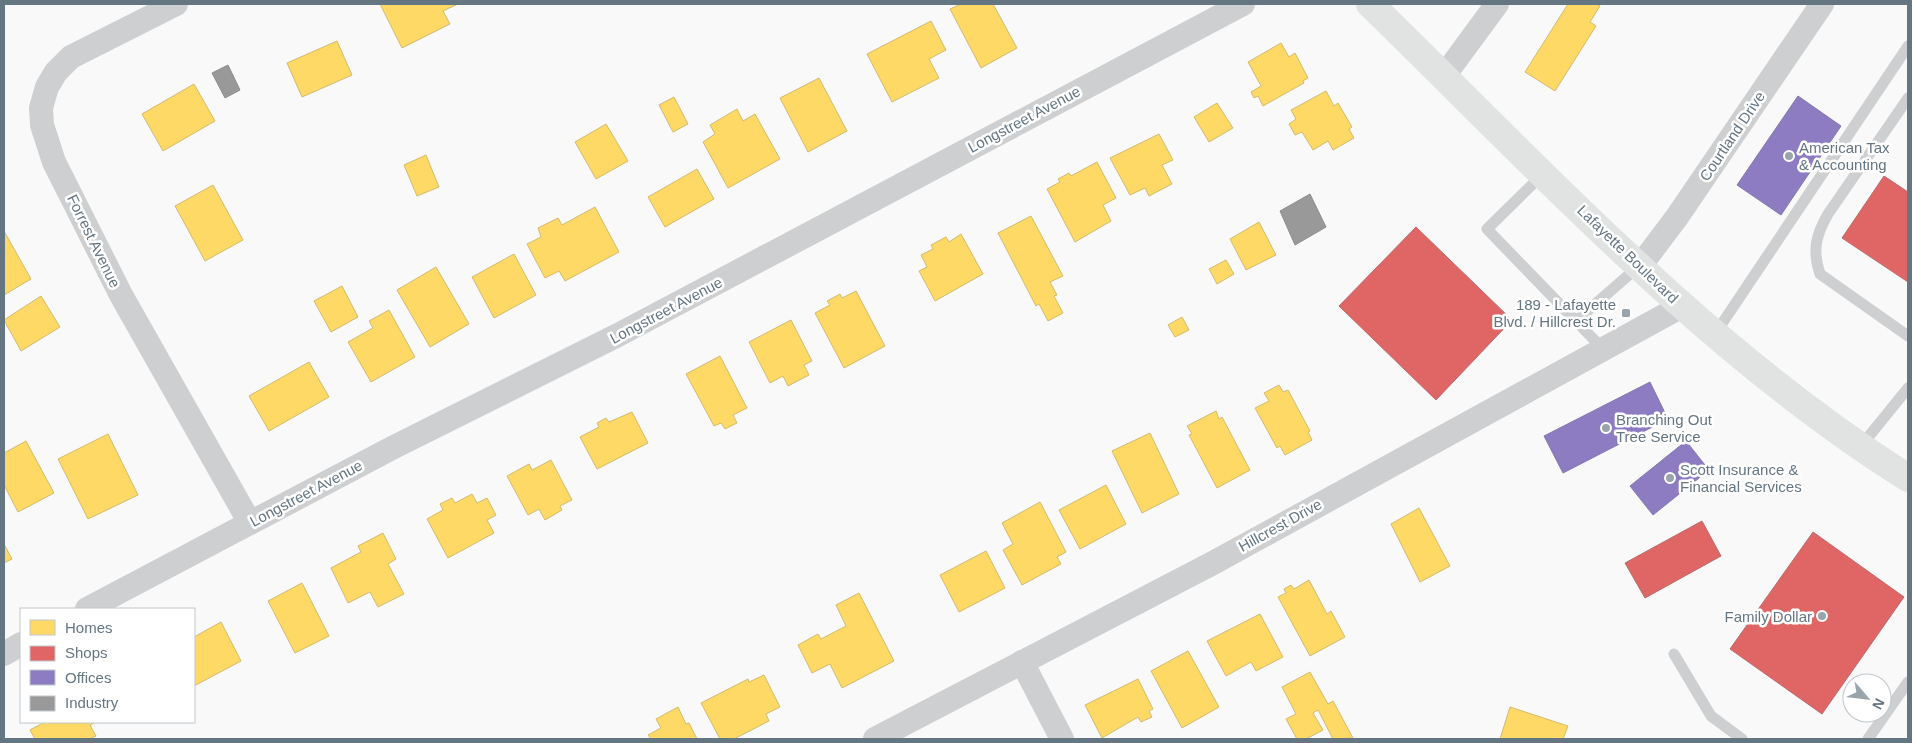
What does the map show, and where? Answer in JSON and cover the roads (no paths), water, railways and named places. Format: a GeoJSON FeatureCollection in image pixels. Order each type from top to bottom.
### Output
{"type":"FeatureCollection","features":[{"type":"Feature","properties":{"kind":"main road","name":"Lafayette Boulevard"},"geometry":{"type":"LineString","coordinates":[[1370,4],[1543,174],[1682,306],[1761,374],[1860,448],[1908,478]]}},
{"type":"Feature","properties":{"kind":"street","name":"Forrest Avenue"},"geometry":{"type":"LineString","coordinates":[[176,4],[71,57],[56,72],[46,87],[41,108],[42,125],[54,162],[121,295],[250,523]]}},
{"type":"Feature","properties":{"kind":"street","name":"Longstreet Avenue"},"geometry":{"type":"LineString","coordinates":[[88,608],[392,448],[618,336],[1243,4]]}},
{"type":"Feature","properties":{"kind":"street"},"geometry":{"type":"LineString","coordinates":[[1444,76],[1497,4]]}},
{"type":"Feature","properties":{"kind":"street","name":"Courtland Drive"},"geometry":{"type":"LineString","coordinates":[[1640,266],[1677,217],[1822,4]]}},
{"type":"Feature","properties":{"kind":"street","name":"Hillcrest Drive"},"geometry":{"type":"LineString","coordinates":[[875,739],[1212,563],[1682,306]]}},
{"type":"Feature","properties":{"kind":"street"},"geometry":{"type":"LineString","coordinates":[[4,654],[20,645]]}},
{"type":"Feature","properties":{"kind":"street"},"geometry":{"type":"LineString","coordinates":[[1022,662],[1062,739]]}},
{"type":"Feature","properties":{"kind":"lane"},"geometry":{"type":"LineString","coordinates":[[1715,334],[1908,46]]}},
{"type":"Feature","properties":{"kind":"lane"},"geometry":{"type":"LineString","coordinates":[[1908,98],[1817,233],[1815,259],[1820,274],[1908,336]]}},
{"type":"Feature","properties":{"kind":"lane"},"geometry":{"type":"LineString","coordinates":[[1543,174],[1487,229],[1604,350]]}},
{"type":"Feature","properties":{"kind":"lane"},"geometry":{"type":"LineString","coordinates":[[1576,321],[1640,266]]}},
{"type":"Feature","properties":{"kind":"lane"},"geometry":{"type":"LineString","coordinates":[[1860,448],[1908,388]]}},
{"type":"Feature","properties":{"kind":"lane"},"geometry":{"type":"LineString","coordinates":[[1674,654],[1711,716],[1742,739]]}},
{"type":"Feature","properties":{"kind":"lane"},"geometry":{"type":"LineString","coordinates":[[1868,739],[1908,682]]}},
{"type":"Feature","properties":{"kind":"place","name":"American Tax & Accounting"},"geometry":{"type":"Point","coordinates":[1789,156]}},
{"type":"Feature","properties":{"kind":"place","name":"189 - Lafayette Blvd. / Hillcrest Dr."},"geometry":{"type":"Point","coordinates":[1626,313]}},
{"type":"Feature","properties":{"kind":"place","name":"Branching Out Tree Service"},"geometry":{"type":"Point","coordinates":[1606,428]}},
{"type":"Feature","properties":{"kind":"place","name":"Scott Insurance & Financial Services"},"geometry":{"type":"Point","coordinates":[1670,478]}},
{"type":"Feature","properties":{"kind":"place","name":"Family Dollar"},"geometry":{"type":"Point","coordinates":[1822,616]}}]}
